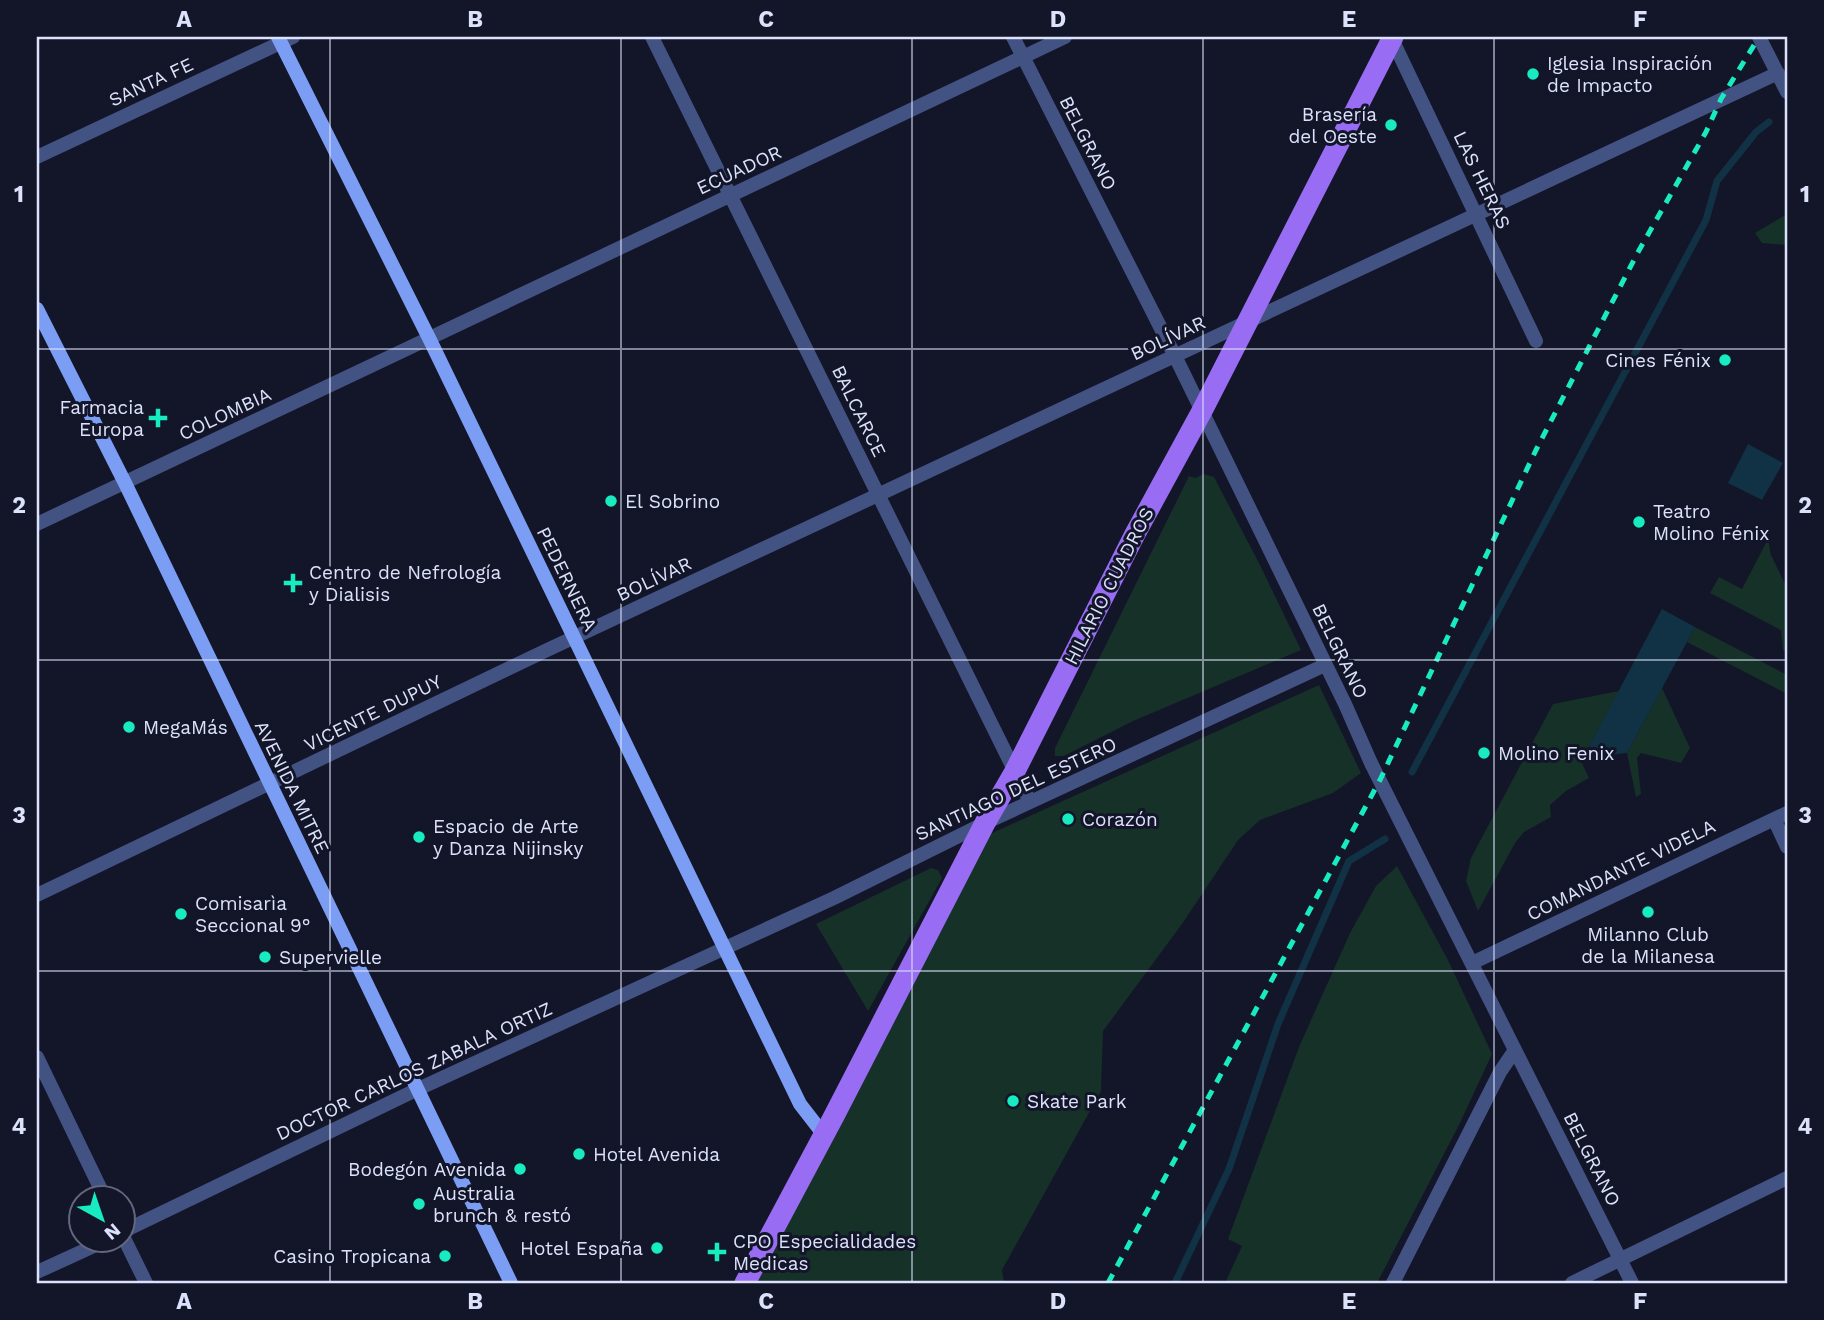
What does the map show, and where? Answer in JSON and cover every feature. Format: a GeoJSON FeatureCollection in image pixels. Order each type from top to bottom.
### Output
{"type":"FeatureCollection","features":[{"type":"Feature","properties":{"kind":"main road","name":"HILARIO CUADROS"},"geometry":{"type":"LineString","coordinates":[[745,1283],[985,823],[1014,773],[1135,534],[1202,411],[1392,37]]}},
{"type":"Feature","properties":{"kind":"street","name":"BALCARCE"},"geometry":{"type":"LineString","coordinates":[[652,37],[1030,802]]}},
{"type":"Feature","properties":{"kind":"street","name":"BELGRANO"},"geometry":{"type":"LineString","coordinates":[[1013,37],[1175,356],[1371,762],[1632,1283]]}},
{"type":"Feature","properties":{"kind":"street","name":"ECUADOR"},"geometry":{"type":"LineString","coordinates":[[429,338],[1065,37]]}},
{"type":"Feature","properties":{"kind":"street","name":"LAS HERAS"},"geometry":{"type":"LineString","coordinates":[[1392,37],[1536,341]]}},
{"type":"Feature","properties":{"kind":"street"},"geometry":{"type":"LineString","coordinates":[[1759,37],[1787,92]]}},
{"type":"Feature","properties":{"kind":"street","name":"SANTA FE"},"geometry":{"type":"LineString","coordinates":[[37,157],[284,39]]}},
{"type":"Feature","properties":{"kind":"street","name":"PEDERNERA"},"geometry":{"type":"LineString","coordinates":[[284,39],[800,1104],[824,1135]]}},
{"type":"Feature","properties":{"kind":"street","name":"BOLÍVAR"},"geometry":{"type":"LineString","coordinates":[[574,638],[1778,73]]}},
{"type":"Feature","properties":{"kind":"street","name":"AVENIDA MITRE"},"geometry":{"type":"LineString","coordinates":[[37,309],[125,482],[268,784],[511,1283]]}},
{"type":"Feature","properties":{"kind":"street","name":"COLOMBIA"},"geometry":{"type":"LineString","coordinates":[[37,524],[429,338]]}},
{"type":"Feature","properties":{"kind":"street","name":"VICENTE DUPUY"},"geometry":{"type":"LineString","coordinates":[[37,895],[574,638]]}},
{"type":"Feature","properties":{"kind":"street","name":"SANTIAGO DEL ESTERO"},"geometry":{"type":"LineString","coordinates":[[724,949],[985,823],[1325,665]]}},
{"type":"Feature","properties":{"kind":"street"},"geometry":{"type":"LineString","coordinates":[[1781,816],[1787,847]]}},
{"type":"Feature","properties":{"kind":"street","name":"COMANDANTE VIDELA"},"geometry":{"type":"LineString","coordinates":[[1472,963],[1781,816]]}},
{"type":"Feature","properties":{"kind":"street","name":"DOCTOR CARLOS ZABALA ORTIZ"},"geometry":{"type":"LineString","coordinates":[[136,1226],[416,1090],[724,949]]}},
{"type":"Feature","properties":{"kind":"street"},"geometry":{"type":"LineString","coordinates":[[1393,1283],[1500,1072],[1514,1050]]}},
{"type":"Feature","properties":{"kind":"street"},"geometry":{"type":"LineString","coordinates":[[37,1056],[98,1184]]}},
{"type":"Feature","properties":{"kind":"street"},"geometry":{"type":"LineString","coordinates":[[1572,1283],[1787,1178]]}},
{"type":"Feature","properties":{"kind":"street"},"geometry":{"type":"LineString","coordinates":[[37,1272],[76,1254]]}},
{"type":"Feature","properties":{"kind":"street"},"geometry":{"type":"LineString","coordinates":[[132,1254],[146,1283]]}},
{"type":"Feature","properties":{"kind":"green space"},"geometry":{"type":"Polygon","coordinates":[[[1787,214],[1787,245],[1762,243],[1755,233],[1787,214]]]}},
{"type":"Feature","properties":{"kind":"green space"},"geometry":{"type":"Polygon","coordinates":[[[1204,474],[1214,477],[1301,650],[1133,721],[1064,756],[1055,756],[1055,748],[1189,476],[1195,478],[1204,474]]]}},
{"type":"Feature","properties":{"kind":"green space"},"geometry":{"type":"Polygon","coordinates":[[[1768,539],[1771,555],[1787,588],[1787,652],[1783,650],[1781,630],[1710,593],[1719,577],[1742,589],[1768,539]]]}},
{"type":"Feature","properties":{"kind":"green space"},"geometry":{"type":"Polygon","coordinates":[[[1695,627],[1787,675],[1787,694],[1687,642],[1695,627]]]}},
{"type":"Feature","properties":{"kind":"green space"},"geometry":{"type":"Polygon","coordinates":[[[1319,685],[1361,773],[1333,793],[1260,820],[1238,840],[1182,924],[1103,1031],[1101,1091],[1002,1270],[1004,1283],[756,1283],[990,834],[1319,685]]]}},
{"type":"Feature","properties":{"kind":"green space"},"geometry":{"type":"Polygon","coordinates":[[[1662,688],[1690,748],[1681,763],[1641,753],[1637,758],[1641,794],[1636,797],[1627,753],[1662,688]]]}},
{"type":"Feature","properties":{"kind":"green space"},"geometry":{"type":"Polygon","coordinates":[[[1619,691],[1583,758],[1582,763],[1589,778],[1566,791],[1550,805],[1551,817],[1524,832],[1515,843],[1478,911],[1466,881],[1471,858],[1553,704],[1619,691]]]}},
{"type":"Feature","properties":{"kind":"green space"},"geometry":{"type":"Polygon","coordinates":[[[1397,866],[1448,960],[1492,1054],[1459,1125],[1377,1283],[1225,1283],[1242,1246],[1228,1239],[1299,1047],[1350,933],[1376,886],[1397,866]]]}},
{"type":"Feature","properties":{"kind":"green space"},"geometry":{"type":"Polygon","coordinates":[[[931,868],[938,870],[942,878],[868,1011],[816,924],[931,868]]]}},
{"type":"Feature","properties":{"kind":"water"},"geometry":{"type":"Polygon","coordinates":[[[1748,444],[1783,463],[1762,500],[1728,483],[1748,444]]]}},
{"type":"Feature","properties":{"kind":"water"},"geometry":{"type":"Polygon","coordinates":[[[1662,609],[1695,627],[1627,753],[1583,758],[1662,609]]]}},
{"type":"Feature","properties":{"kind":"waterway"},"geometry":{"type":"LineString","coordinates":[[1412,772],[1706,220],[1717,181],[1756,132],[1769,122]]}},
{"type":"Feature","properties":{"kind":"waterway"},"geometry":{"type":"LineString","coordinates":[[1175,1283],[1229,1169],[1278,1024],[1349,861],[1385,839]]}},
{"type":"Feature","properties":{"kind":"railway"},"geometry":{"type":"LineString","coordinates":[[1108,1283],[1380,780],[1536,450],[1637,254],[1706,132],[1721,99],[1759,37]]}},
{"type":"Feature","properties":{"kind":"place","name":"Iglesia Inspiración de Impacto"},"geometry":{"type":"Point","coordinates":[1533,74]}},
{"type":"Feature","properties":{"kind":"place","name":"Brasería del Oeste"},"geometry":{"type":"Point","coordinates":[1391,125]}},
{"type":"Feature","properties":{"kind":"place","name":"Cines Fénix"},"geometry":{"type":"Point","coordinates":[1725,360]}},
{"type":"Feature","properties":{"kind":"place","name":"Farmacia Europa"},"geometry":{"type":"Point","coordinates":[158,418]}},
{"type":"Feature","properties":{"kind":"place","name":"El Sobrino"},"geometry":{"type":"Point","coordinates":[611,501]}},
{"type":"Feature","properties":{"kind":"place","name":"Teatro Molino Fénix"},"geometry":{"type":"Point","coordinates":[1639,522]}},
{"type":"Feature","properties":{"kind":"place","name":"Centro de Nefrología y Dialisis"},"geometry":{"type":"Point","coordinates":[293,583]}},
{"type":"Feature","properties":{"kind":"place","name":"MegaMás"},"geometry":{"type":"Point","coordinates":[129,727]}},
{"type":"Feature","properties":{"kind":"place","name":"Molino Fenix"},"geometry":{"type":"Point","coordinates":[1484,753]}},
{"type":"Feature","properties":{"kind":"place","name":"Corazón"},"geometry":{"type":"Point","coordinates":[1068,819]}},
{"type":"Feature","properties":{"kind":"place","name":"Espacio de Arte y Danza Nijinsky"},"geometry":{"type":"Point","coordinates":[419,837]}},
{"type":"Feature","properties":{"kind":"place","name":"Milanno Club de la Milanesa"},"geometry":{"type":"Point","coordinates":[1648,912]}},
{"type":"Feature","properties":{"kind":"place","name":"Comisarìa Seccional 9°"},"geometry":{"type":"Point","coordinates":[181,914]}},
{"type":"Feature","properties":{"kind":"place","name":"Supervielle"},"geometry":{"type":"Point","coordinates":[265,957]}},
{"type":"Feature","properties":{"kind":"place","name":"Skate Park"},"geometry":{"type":"Point","coordinates":[1013,1101]}},
{"type":"Feature","properties":{"kind":"place","name":"Hotel Avenida"},"geometry":{"type":"Point","coordinates":[579,1154]}},
{"type":"Feature","properties":{"kind":"place","name":"Bodegón Avenida"},"geometry":{"type":"Point","coordinates":[520,1169]}},
{"type":"Feature","properties":{"kind":"place","name":"Australia brunch & restó"},"geometry":{"type":"Point","coordinates":[419,1204]}},
{"type":"Feature","properties":{"kind":"place","name":"Hotel España"},"geometry":{"type":"Point","coordinates":[657,1248]}},
{"type":"Feature","properties":{"kind":"place","name":"CPO Especialidades Medicas"},"geometry":{"type":"Point","coordinates":[717,1252]}},
{"type":"Feature","properties":{"kind":"place","name":"Casino Tropicana"},"geometry":{"type":"Point","coordinates":[445,1256]}}]}
